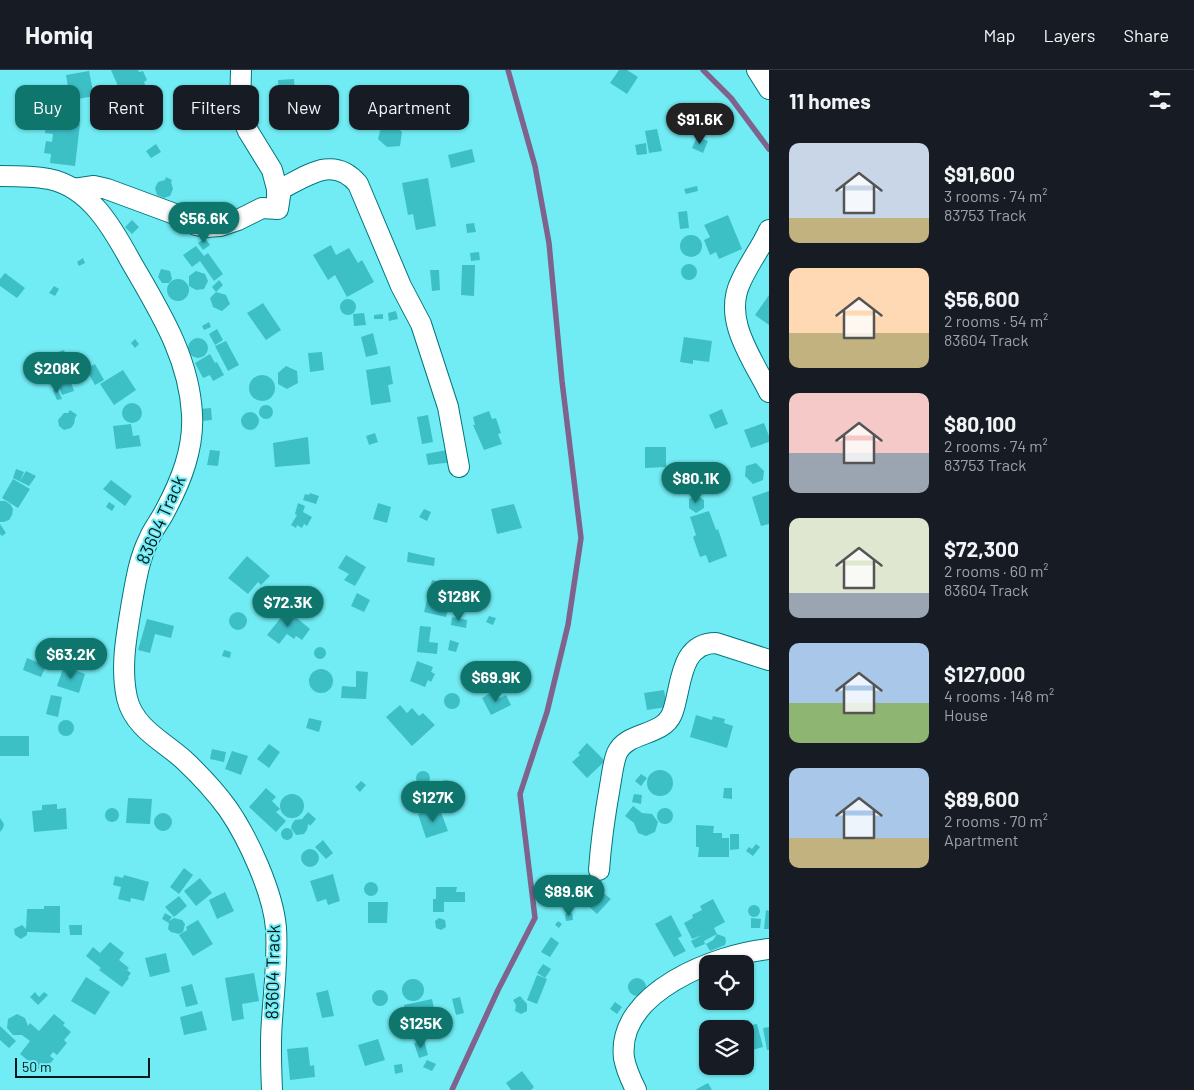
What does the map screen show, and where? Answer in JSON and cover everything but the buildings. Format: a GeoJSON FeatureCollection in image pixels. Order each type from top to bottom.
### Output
{"type":"FeatureCollection","features":[{"type":"Feature","properties":{"kind":"street"},"geometry":{"type":"LineString","coordinates":[[241,70],[240,112],[245,127],[272,170],[277,189],[278,209]]}},
{"type":"Feature","properties":{"kind":"street"},"geometry":{"type":"LineString","coordinates":[[757,70],[769,89]]}},
{"type":"Feature","properties":{"kind":"street"},"geometry":{"type":"LineString","coordinates":[[278,209],[281,189],[316,172],[328,169],[341,170],[351,176],[358,184],[401,286],[421,324],[448,407],[459,467]]}},
{"type":"Feature","properties":{"kind":"street","name":"83604 Track"},"geometry":{"type":"LineString","coordinates":[[0,176],[49,179],[74,189],[86,197],[125,250],[163,317],[178,350],[188,379],[193,416],[190,453],[164,513],[150,537],[140,561],[124,650],[127,697],[132,713],[141,726],[184,760],[213,789],[229,811],[250,847],[272,903],[276,927],[276,969],[271,1024],[272,1090]]}},
{"type":"Feature","properties":{"kind":"street"},"geometry":{"type":"LineString","coordinates":[[74,189],[94,186],[106,189],[172,213],[196,225],[206,227],[220,226],[238,220],[262,208],[278,209]]}},
{"type":"Feature","properties":{"kind":"street"},"geometry":{"type":"LineString","coordinates":[[769,230],[740,282],[735,300],[736,321],[741,336],[769,392]]}},
{"type":"Feature","properties":{"kind":"street"},"geometry":{"type":"LineString","coordinates":[[599,870],[601,837],[618,751],[629,741],[658,728],[672,715],[682,674],[689,658],[701,646],[708,643],[716,643],[769,660]]}},
{"type":"Feature","properties":{"kind":"street"},"geometry":{"type":"LineString","coordinates":[[636,1090],[626,1069],[624,1056],[627,1034],[633,1017],[649,1000],[668,984],[700,966],[733,955],[769,949]]}},
{"type":"Feature","properties":{"kind":"waterway"},"geometry":{"type":"LineString","coordinates":[[452,1090],[498,990],[535,918],[520,794],[547,712],[568,625],[581,538],[562,381],[549,243],[535,166],[508,70]]}},
{"type":"Feature","properties":{"kind":"waterway"},"geometry":{"type":"LineString","coordinates":[[703,70],[731,98],[769,149]]}}]}
